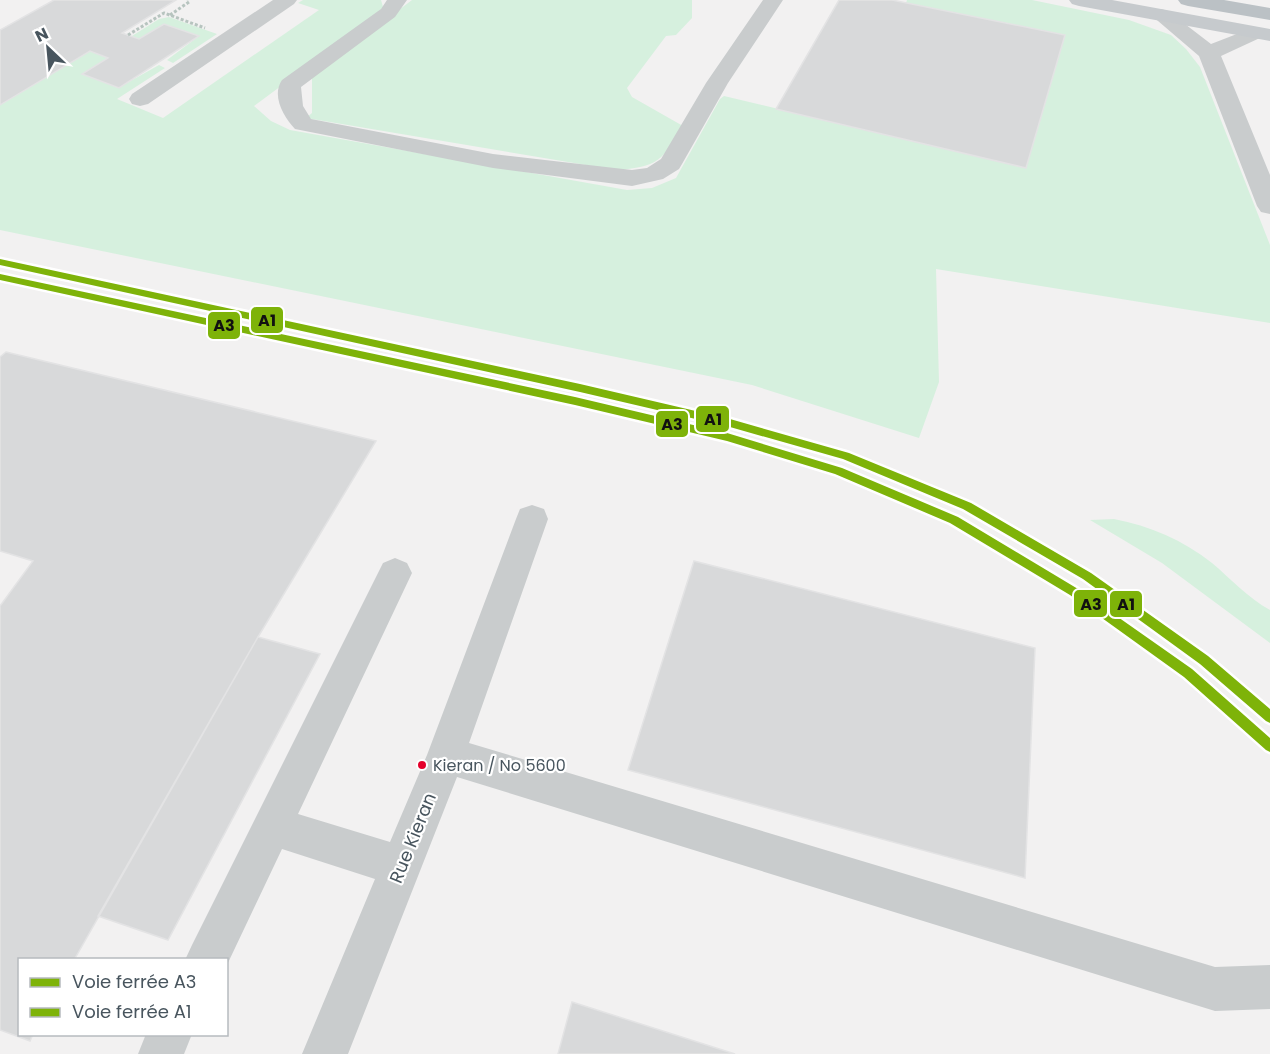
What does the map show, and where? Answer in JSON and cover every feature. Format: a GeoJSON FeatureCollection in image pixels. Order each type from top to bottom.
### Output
{"type":"FeatureCollection","features":[{"type":"Feature","properties":{"kind":"highway"},"geometry":{"type":"LineString","coordinates":[[1188,0],[1270,14]]}},
{"type":"Feature","properties":{"kind":"main road"},"geometry":{"type":"LineString","coordinates":[[1079,0],[1262,34]]}},
{"type":"Feature","properties":{"kind":"street"},"geometry":{"type":"LineString","coordinates":[[140,99],[287,0]]}},
{"type":"Feature","properties":{"kind":"street"},"geometry":{"type":"LineString","coordinates":[[397,0],[388,13],[290,85],[290,101],[297,118],[303,124],[393,144],[494,161],[632,178],[654,174],[670,164],[717,83],[773,0]]}},
{"type":"Feature","properties":{"kind":"street"},"geometry":{"type":"LineString","coordinates":[[1161,15],[1209,53],[1270,206]]}},
{"type":"Feature","properties":{"kind":"street"},"geometry":{"type":"LineString","coordinates":[[1209,53],[1262,34]]}},
{"type":"Feature","properties":{"kind":"street","name":"Rue Kieran"},"geometry":{"type":"LineString","coordinates":[[326,1054],[446,755],[532,519]]}},
{"type":"Feature","properties":{"kind":"street"},"geometry":{"type":"LineString","coordinates":[[208,958],[394,573]]}},
{"type":"Feature","properties":{"kind":"street"},"geometry":{"type":"LineString","coordinates":[[446,755],[1215,990],[1270,987]]}},
{"type":"Feature","properties":{"kind":"street"},"geometry":{"type":"LineString","coordinates":[[271,826],[401,866]]}},
{"type":"Feature","properties":{"kind":"street"},"geometry":{"type":"LineString","coordinates":[[161,1054],[170,1036]]}},
{"type":"Feature","properties":{"kind":"path"},"geometry":{"type":"LineString","coordinates":[[170,15],[189,2],[188,0]]}},
{"type":"Feature","properties":{"kind":"path"},"geometry":{"type":"LineString","coordinates":[[128,35],[164,13],[211,29]]}},
{"type":"Feature","properties":{"kind":"green space"},"geometry":{"type":"Polygon","coordinates":[[[303,0],[381,0],[383,7],[373,18],[254,106],[271,121],[290,130],[627,190],[652,188],[676,178],[720,99],[724,96],[1025,168],[906,3],[907,0],[1032,0],[1129,20],[1171,35],[1200,67],[1270,245],[1270,323],[936,269],[939,382],[919,438],[752,385],[0,230],[0,105],[90,51],[108,58],[83,74],[118,88],[159,65],[165,68],[117,99],[163,118],[319,10],[298,3],[303,0]]]}},
{"type":"Feature","properties":{"kind":"green space"},"geometry":{"type":"Polygon","coordinates":[[[412,0],[692,0],[692,18],[676,35],[666,36],[627,88],[632,97],[683,126],[664,155],[657,160],[641,167],[616,170],[306,118],[312,113],[312,76],[412,0]]]}},
{"type":"Feature","properties":{"kind":"green space"},"geometry":{"type":"Polygon","coordinates":[[[169,17],[217,34],[173,63],[167,60],[199,36],[164,24],[139,39],[132,36],[159,19],[169,17]]]}},
{"type":"Feature","properties":{"kind":"green space"},"geometry":{"type":"Polygon","coordinates":[[[1114,519],[1166,535],[1190,547],[1212,563],[1247,594],[1270,610],[1270,643],[1162,563],[1090,520],[1114,519]]]}},
{"type":"Feature","properties":{"kind":"building"},"geometry":{"type":"Polygon","coordinates":[[[54,0],[176,0],[122,33],[139,39],[164,24],[199,36],[119,88],[82,74],[108,58],[90,51],[0,105],[0,30],[54,0]]]}},
{"type":"Feature","properties":{"kind":"building"},"geometry":{"type":"Polygon","coordinates":[[[839,0],[892,0],[1065,35],[1026,168],[776,109],[839,0]]]}},
{"type":"Feature","properties":{"kind":"building"},"geometry":{"type":"Polygon","coordinates":[[[6,352],[376,441],[258,637],[75,958],[18,958],[18,1036],[32,1036],[30,1041],[0,1030],[0,606],[33,561],[0,551],[0,357],[6,352]]]}},
{"type":"Feature","properties":{"kind":"building"},"geometry":{"type":"Polygon","coordinates":[[[694,561],[1035,648],[1025,878],[628,770],[694,561]]]}},
{"type":"Feature","properties":{"kind":"building"},"geometry":{"type":"Polygon","coordinates":[[[258,637],[320,654],[168,940],[98,916],[258,637]]]}},
{"type":"Feature","properties":{"kind":"building"},"geometry":{"type":"Polygon","coordinates":[[[572,1002],[735,1054],[558,1054],[572,1002]]]}},
{"type":"Feature","properties":{"kind":"rail line","name":"A1"},"geometry":{"type":"LineString","coordinates":[[0,262],[580,388],[730,423],[845,456],[967,506],[1087,576],[1204,660],[1270,717]]}},
{"type":"Feature","properties":{"kind":"rail line","name":"A3"},"geometry":{"type":"LineString","coordinates":[[0,277],[575,401],[727,437],[838,471],[954,520],[1074,592],[1188,673],[1270,746]]}},
{"type":"Feature","properties":{"kind":"place","name":"Kieran / No 5600"},"geometry":{"type":"Point","coordinates":[422,765]}}]}
